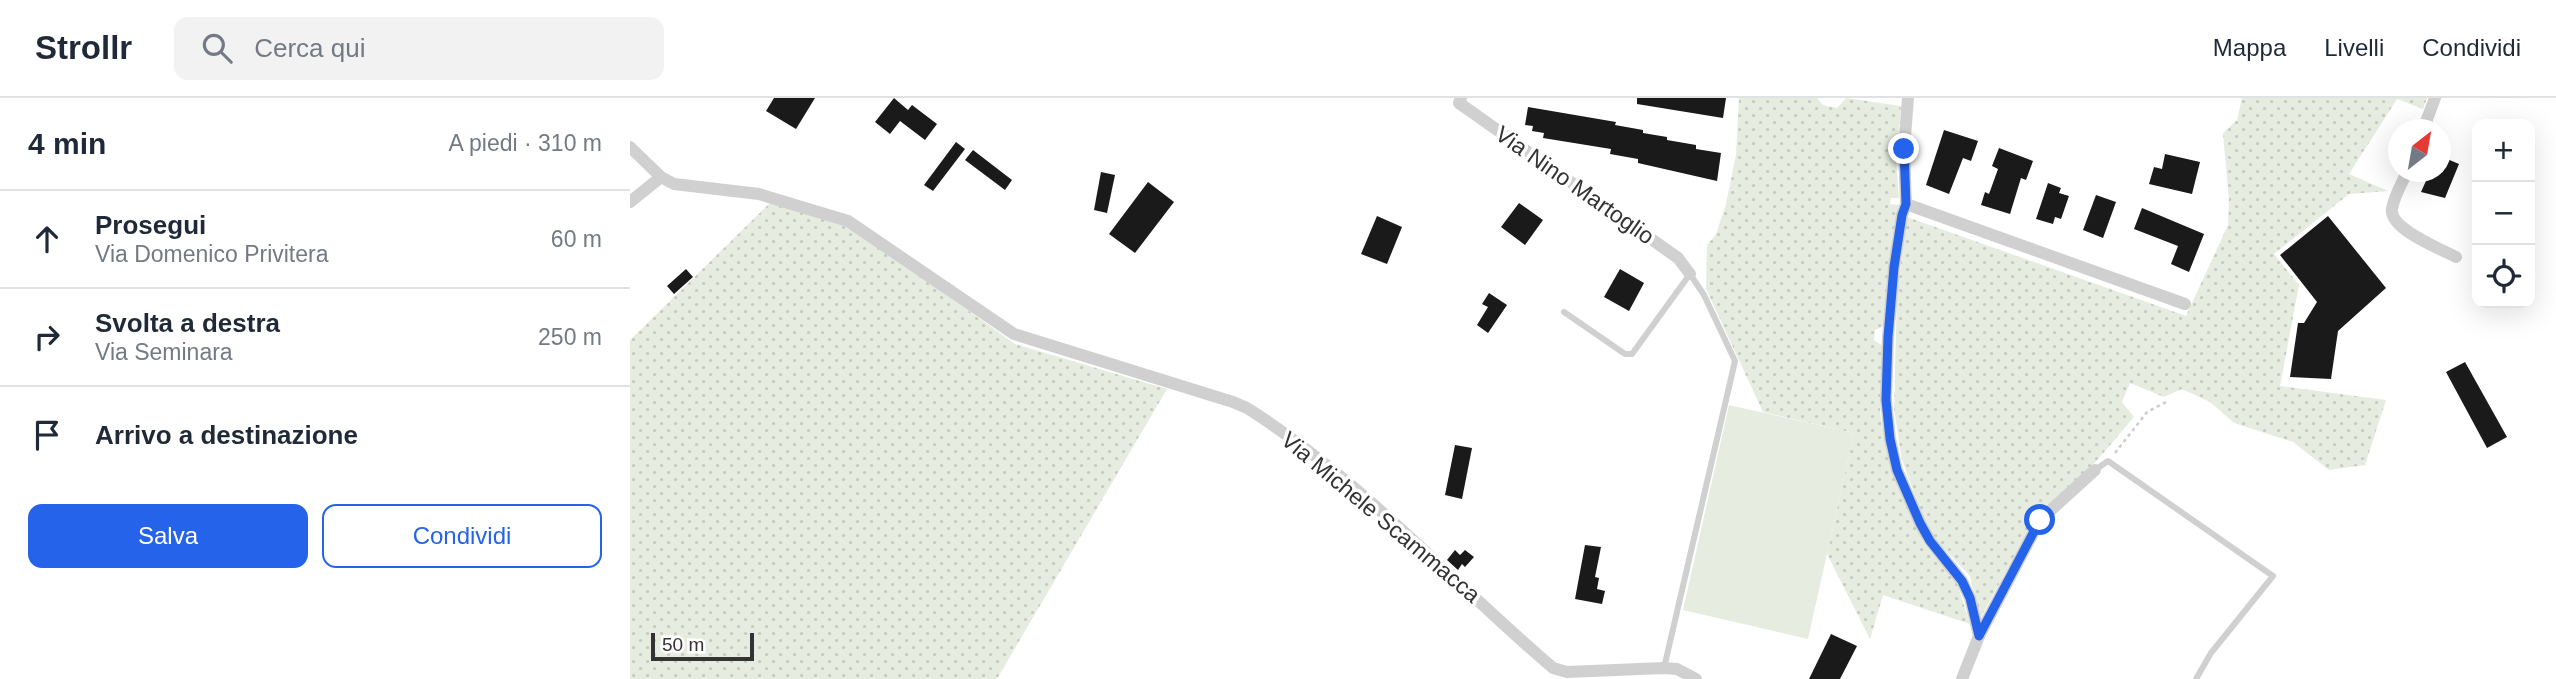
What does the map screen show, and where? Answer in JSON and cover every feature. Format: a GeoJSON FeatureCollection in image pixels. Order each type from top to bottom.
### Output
{"type":"FeatureCollection","features":[{"type":"Feature","properties":{"kind":"street","name":"Via Nino Martoglio"},"geometry":{"type":"LineString","coordinates":[[1461,98],[1459,103],[1678,258],[1689,274]]}},
{"type":"Feature","properties":{"kind":"street"},"geometry":{"type":"LineString","coordinates":[[1908,98],[1904,149],[1906,204],[1894,267],[1888,337],[1886,400],[1890,439],[1897,470],[1920,523],[1930,541],[1962,581],[1970,598],[1979,636]]}},
{"type":"Feature","properties":{"kind":"street"},"geometry":{"type":"LineString","coordinates":[[2427,119],[2435,98]]}},
{"type":"Feature","properties":{"kind":"street"},"geometry":{"type":"LineString","coordinates":[[630,148],[661,177],[630,202]]}},
{"type":"Feature","properties":{"kind":"street","name":"Via Michele Scammacca"},"geometry":{"type":"LineString","coordinates":[[661,177],[674,184],[759,194],[848,221],[1014,334],[1247,408],[1349,484],[1553,668],[1567,672],[1664,668],[1677,669],[1696,679]]}},
{"type":"Feature","properties":{"kind":"street"},"geometry":{"type":"LineString","coordinates":[[2402,182],[2392,209],[2393,219],[2405,230],[2456,257]]}},
{"type":"Feature","properties":{"kind":"street"},"geometry":{"type":"LineString","coordinates":[[1906,204],[2185,304]]}},
{"type":"Feature","properties":{"kind":"street"},"geometry":{"type":"LineString","coordinates":[[1962,679],[1979,636],[2040,520],[2095,470]]}},
{"type":"Feature","properties":{"kind":"lane"},"geometry":{"type":"LineString","coordinates":[[1564,312],[1625,354],[1632,354],[1689,274],[1704,295],[1735,361],[1664,668]]}},
{"type":"Feature","properties":{"kind":"lane"},"geometry":{"type":"LineString","coordinates":[[2095,470],[2108,461],[2273,576],[2211,653],[2196,679]]}},
{"type":"Feature","properties":{"kind":"path"},"geometry":{"type":"LineString","coordinates":[[2108,461],[2147,412],[2168,401]]}},
{"type":"Feature","properties":{"kind":"shaded area"},"geometry":{"type":"Polygon","coordinates":[[[1739,98],[1817,98],[1823,105],[1837,108],[1846,98],[1901,106],[1896,159],[1899,198],[1891,198],[1890,204],[1899,205],[1892,239],[1884,326],[1875,330],[1874,340],[1883,346],[1880,413],[1886,444],[1907,506],[1924,544],[1957,583],[1970,624],[1883,595],[1870,639],[1827,554],[1854,433],[1763,412],[1706,289],[1707,245],[1716,234],[1726,204],[1736,155],[1739,98]]]}},
{"type":"Feature","properties":{"kind":"shaded area"},"geometry":{"type":"Polygon","coordinates":[[[2242,98],[2427,98],[2423,109],[2397,99],[2349,174],[2388,191],[2349,194],[2274,254],[2299,285],[2280,386],[2386,400],[2365,465],[2329,470],[2293,442],[2234,423],[2210,402],[2182,389],[2164,397],[2130,383],[2122,402],[2134,417],[2093,465],[2030,527],[1980,619],[1970,576],[1932,536],[1902,460],[1894,409],[1897,294],[1907,217],[2186,316],[2228,225],[2229,200],[2223,133],[2237,120],[2242,98]]]}},
{"type":"Feature","properties":{"kind":"shaded area"},"geometry":{"type":"Polygon","coordinates":[[[770,203],[845,226],[881,248],[1015,344],[1167,389],[997,679],[630,679],[630,340],[770,203]]]}},
{"type":"Feature","properties":{"kind":"shaded area"},"geometry":{"type":"Polygon","coordinates":[[[1729,405],[1854,433],[1808,639],[1683,610],[1729,405]]]}},
{"type":"Feature","properties":{"kind":"building"},"geometry":{"type":"Polygon","coordinates":[[[774,98],[815,98],[796,129],[766,111],[774,98]]]}},
{"type":"Feature","properties":{"kind":"building"},"geometry":{"type":"Polygon","coordinates":[[[894,98],[908,110],[912,105],[937,124],[925,140],[900,121],[890,134],[875,122],[894,98]]]}},
{"type":"Feature","properties":{"kind":"building"},"geometry":{"type":"Polygon","coordinates":[[[1637,98],[1726,98],[1723,118],[1637,104],[1637,98]]]}},
{"type":"Feature","properties":{"kind":"building"},"geometry":{"type":"Polygon","coordinates":[[[1528,107],[1616,122],[1615,125],[1643,130],[1643,133],[1667,137],[1667,140],[1696,145],[1696,149],[1721,153],[1717,181],[1638,163],[1638,159],[1610,154],[1611,149],[1543,138],[1544,133],[1532,131],[1533,126],[1525,125],[1528,107]]]}},
{"type":"Feature","properties":{"kind":"building"},"geometry":{"type":"Polygon","coordinates":[[[1944,130],[1978,141],[1971,161],[1963,158],[1949,194],[1926,185],[1944,130]]]}},
{"type":"Feature","properties":{"kind":"building"},"geometry":{"type":"Polygon","coordinates":[[[956,142],[965,149],[933,191],[924,185],[956,142]]]}},
{"type":"Feature","properties":{"kind":"building"},"geometry":{"type":"Polygon","coordinates":[[[1999,148],[2033,161],[2026,180],[2021,178],[2010,214],[1981,205],[1985,192],[1989,194],[1998,169],[1992,166],[1999,148]]]}},
{"type":"Feature","properties":{"kind":"building"},"geometry":{"type":"Polygon","coordinates":[[[973,150],[1012,180],[1005,190],[965,160],[973,150]]]}},
{"type":"Feature","properties":{"kind":"building"},"geometry":{"type":"Polygon","coordinates":[[[2165,154],[2200,162],[2192,194],[2149,184],[2154,167],[2162,169],[2165,154]]]}},
{"type":"Feature","properties":{"kind":"building"},"geometry":{"type":"Polygon","coordinates":[[[2451,161],[2459,164],[2445,198],[2421,192],[2426,182],[2451,182],[2451,161]]]}},
{"type":"Feature","properties":{"kind":"building"},"geometry":{"type":"Polygon","coordinates":[[[1101,172],[1115,175],[1107,213],[1094,210],[1101,172]]]}},
{"type":"Feature","properties":{"kind":"building"},"geometry":{"type":"Polygon","coordinates":[[[1148,182],[1174,202],[1135,253],[1109,234],[1148,182]]]}},
{"type":"Feature","properties":{"kind":"building"},"geometry":{"type":"Polygon","coordinates":[[[2048,183],[2061,188],[2059,193],[2069,196],[2061,219],[2055,217],[2053,224],[2036,219],[2048,183]]]}},
{"type":"Feature","properties":{"kind":"building"},"geometry":{"type":"Polygon","coordinates":[[[2096,195],[2116,202],[2103,238],[2083,230],[2096,195]]]}},
{"type":"Feature","properties":{"kind":"building"},"geometry":{"type":"Polygon","coordinates":[[[1519,203],[1543,220],[1525,245],[1501,227],[1519,203]]]}},
{"type":"Feature","properties":{"kind":"building"},"geometry":{"type":"Polygon","coordinates":[[[2142,208],[2204,234],[2189,272],[2171,264],[2178,246],[2134,229],[2142,208]]]}},
{"type":"Feature","properties":{"kind":"building"},"geometry":{"type":"Polygon","coordinates":[[[1377,216],[1402,227],[1387,264],[1361,254],[1377,216]]]}},
{"type":"Feature","properties":{"kind":"building"},"geometry":{"type":"Polygon","coordinates":[[[2328,216],[2386,288],[2338,331],[2331,379],[2290,377],[2298,323],[2304,323],[2317,302],[2280,255],[2328,216]]]}},
{"type":"Feature","properties":{"kind":"building"},"geometry":{"type":"Polygon","coordinates":[[[686,269],[693,277],[674,294],[667,286],[686,269]]]}},
{"type":"Feature","properties":{"kind":"building"},"geometry":{"type":"Polygon","coordinates":[[[1620,269],[1644,283],[1629,311],[1604,297],[1620,269]]]}},
{"type":"Feature","properties":{"kind":"building"},"geometry":{"type":"Polygon","coordinates":[[[1489,293],[1507,305],[1488,333],[1477,325],[1488,307],[1482,304],[1489,293]]]}},
{"type":"Feature","properties":{"kind":"building"},"geometry":{"type":"Polygon","coordinates":[[[2465,362],[2507,437],[2487,448],[2446,372],[2465,362]]]}},
{"type":"Feature","properties":{"kind":"building"},"geometry":{"type":"Polygon","coordinates":[[[1455,445],[1472,448],[1462,499],[1445,495],[1455,445]]]}},
{"type":"Feature","properties":{"kind":"building"},"geometry":{"type":"Polygon","coordinates":[[[1585,545],[1601,547],[1595,577],[1599,578],[1597,589],[1605,591],[1602,604],[1575,599],[1585,545]]]}},
{"type":"Feature","properties":{"kind":"building"},"geometry":{"type":"Polygon","coordinates":[[[1455,550],[1460,555],[1465,550],[1474,557],[1465,567],[1462,564],[1458,570],[1447,560],[1455,550]]]}},
{"type":"Feature","properties":{"kind":"building"},"geometry":{"type":"Polygon","coordinates":[[[1831,634],[1857,646],[1840,679],[1809,679],[1831,634]]]}},
{"type":"Feature","properties":{"kind":"route"},"geometry":{"type":"LineString","coordinates":[[1904,149],[1906,204],[1894,267],[1888,337],[1886,400],[1890,439],[1897,470],[1920,523],[1930,541],[1962,581],[1970,598],[1979,636],[2040,520]]}}]}
